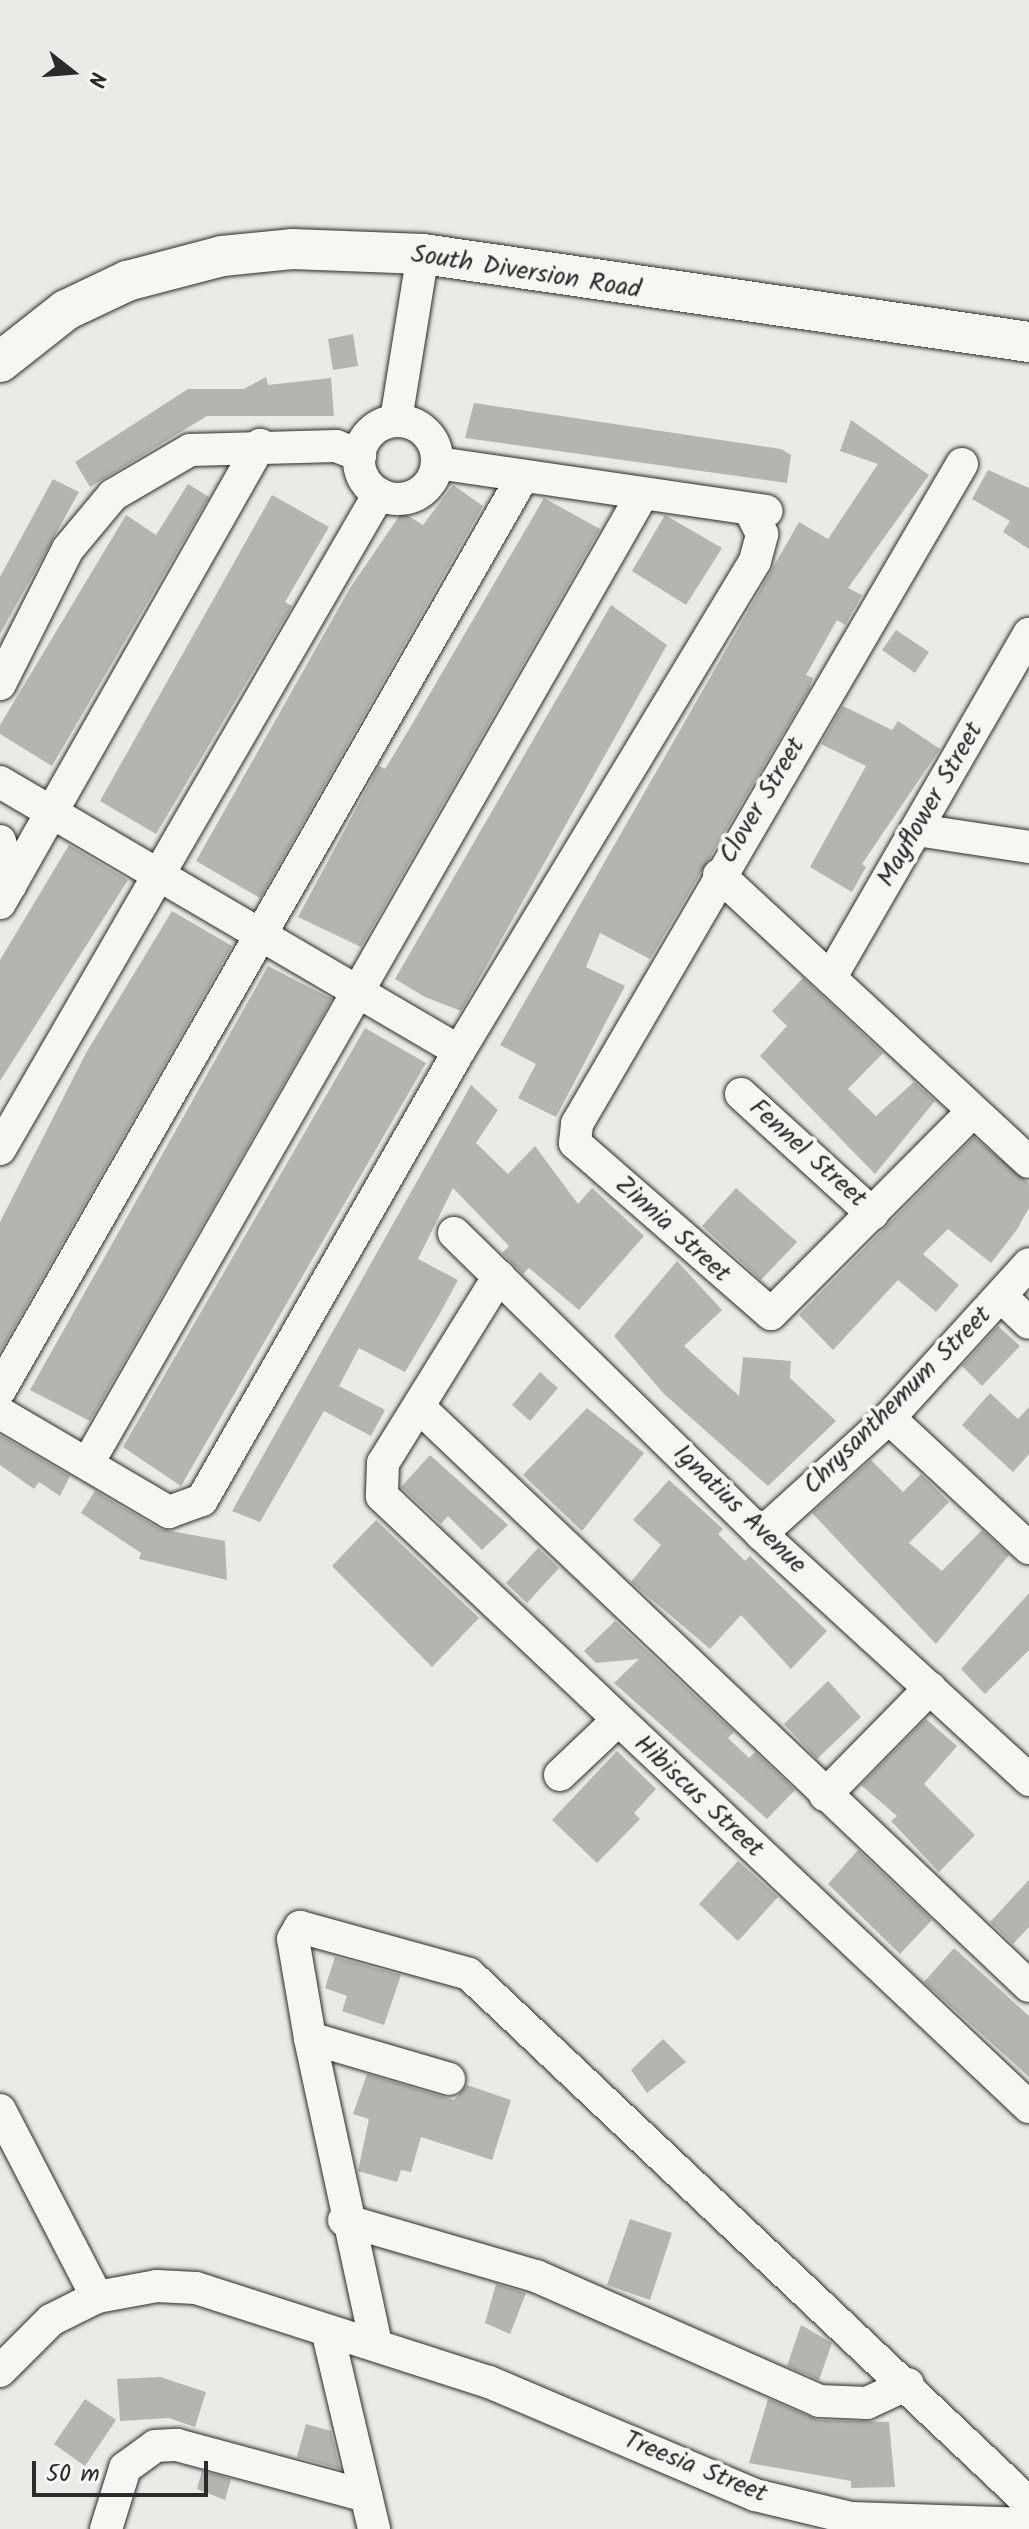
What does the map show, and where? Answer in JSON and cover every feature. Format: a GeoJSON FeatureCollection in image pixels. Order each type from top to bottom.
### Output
{"type":"FeatureCollection","features":[{"type":"Feature","properties":{"kind":"main road","name":"South Diversion Road"},"geometry":{"type":"LineString","coordinates":[[0,362],[66,310],[164,270],[253,251],[423,254],[1029,342]]}},
{"type":"Feature","properties":{"kind":"street"},"geometry":{"type":"LineString","coordinates":[[396,420],[423,254]]}},
{"type":"Feature","properties":{"kind":"street"},"geometry":{"type":"LineString","coordinates":[[396,420],[426,432],[437,463],[422,491],[401,499],[379,494],[364,478],[360,455],[375,428],[396,420]]}},
{"type":"Feature","properties":{"kind":"street"},"geometry":{"type":"LineString","coordinates":[[0,684],[68,549],[105,502],[190,450],[260,445],[336,446],[360,455]]}},
{"type":"Feature","properties":{"kind":"street"},"geometry":{"type":"LineString","coordinates":[[5,894],[55,814],[260,445]]}},
{"type":"Feature","properties":{"kind":"street"},"geometry":{"type":"LineString","coordinates":[[0,1413],[169,1512],[202,1500],[459,1051],[755,561],[762,534],[762,510],[522,478],[437,463]]}},
{"type":"Feature","properties":{"kind":"street","name":"Clover Street"},"geometry":{"type":"LineString","coordinates":[[575,1143],[577,1124],[719,875],[962,464]]}},
{"type":"Feature","properties":{"kind":"street"},"geometry":{"type":"LineString","coordinates":[[0,1390],[522,478]]}},
{"type":"Feature","properties":{"kind":"street"},"geometry":{"type":"LineString","coordinates":[[0,1149],[379,494]]}},
{"type":"Feature","properties":{"kind":"street"},"geometry":{"type":"LineString","coordinates":[[88,1463],[642,495]]}},
{"type":"Feature","properties":{"kind":"street","name":"Mayflower Street"},"geometry":{"type":"LineString","coordinates":[[832,975],[1029,634]]}},
{"type":"Feature","properties":{"kind":"street"},"geometry":{"type":"LineString","coordinates":[[0,782],[258,939],[459,1051]]}},
{"type":"Feature","properties":{"kind":"street"},"geometry":{"type":"LineString","coordinates":[[917,830],[1029,847]]}},
{"type":"Feature","properties":{"kind":"street"},"geometry":{"type":"LineString","coordinates":[[0,841],[5,894]]}},
{"type":"Feature","properties":{"kind":"street"},"geometry":{"type":"LineString","coordinates":[[719,875],[832,975],[1029,1162]]}},
{"type":"Feature","properties":{"kind":"street","name":"Fennel Street"},"geometry":{"type":"LineString","coordinates":[[741,1094],[873,1214]]}},
{"type":"Feature","properties":{"kind":"street"},"geometry":{"type":"LineString","coordinates":[[873,1214],[973,1111]]}},
{"type":"Feature","properties":{"kind":"street","name":"Zinnia Street"},"geometry":{"type":"LineString","coordinates":[[575,1143],[771,1314],[873,1214]]}},
{"type":"Feature","properties":{"kind":"street","name":"Ignatius Avenue"},"geometry":{"type":"LineString","coordinates":[[454,1233],[761,1534],[1029,1780]]}},
{"type":"Feature","properties":{"kind":"street","name":"Chrysanthemum Street"},"geometry":{"type":"LineString","coordinates":[[761,1534],[889,1418],[1029,1264]]}},
{"type":"Feature","properties":{"kind":"street"},"geometry":{"type":"LineString","coordinates":[[499,1276],[419,1407],[1029,1986]]}},
{"type":"Feature","properties":{"kind":"street"},"geometry":{"type":"LineString","coordinates":[[1002,1297],[1029,1323]]}},
{"type":"Feature","properties":{"kind":"street","name":"Hibiscus Street"},"geometry":{"type":"LineString","coordinates":[[419,1407],[380,1480],[382,1496],[1029,2107]]}},
{"type":"Feature","properties":{"kind":"street"},"geometry":{"type":"LineString","coordinates":[[889,1418],[1029,1548]]}},
{"type":"Feature","properties":{"kind":"street"},"geometry":{"type":"LineString","coordinates":[[825,1795],[930,1688]]}},
{"type":"Feature","properties":{"kind":"street"},"geometry":{"type":"LineString","coordinates":[[560,1775],[617,1721]]}},
{"type":"Feature","properties":{"kind":"street"},"geometry":{"type":"LineString","coordinates":[[376,2344],[344,2220],[310,2038],[293,1939],[300,1927],[469,1974],[908,2384],[1029,2503]]}},
{"type":"Feature","properties":{"kind":"street"},"geometry":{"type":"LineString","coordinates":[[310,2038],[449,2079]]}},
{"type":"Feature","properties":{"kind":"street"},"geometry":{"type":"LineString","coordinates":[[0,2110],[97,2297]]}},
{"type":"Feature","properties":{"kind":"street"},"geometry":{"type":"LineString","coordinates":[[344,2220],[536,2276],[819,2401],[867,2403],[908,2384]]}},
{"type":"Feature","properties":{"kind":"street","name":"Treesia Street"},"geometry":{"type":"LineString","coordinates":[[0,2371],[51,2320],[97,2297],[157,2286],[196,2288],[328,2334],[376,2344],[489,2382],[785,2504],[851,2518],[1029,2524]]}},
{"type":"Feature","properties":{"kind":"street"},"geometry":{"type":"LineString","coordinates":[[328,2334],[374,2529]]}},
{"type":"Feature","properties":{"kind":"street"},"geometry":{"type":"LineString","coordinates":[[108,2528],[125,2468],[155,2446],[366,2496]]}},
{"type":"Feature","properties":{"kind":"building"},"geometry":{"type":"Polygon","coordinates":[[[353,334],[358,366],[333,370],[328,339],[353,334]]]}},
{"type":"Feature","properties":{"kind":"building"},"geometry":{"type":"Polygon","coordinates":[[[266,377],[268,385],[331,378],[334,416],[207,416],[90,487],[75,462],[188,389],[244,389],[266,377]]]}},
{"type":"Feature","properties":{"kind":"building"},"geometry":{"type":"Polygon","coordinates":[[[474,403],[781,449],[791,455],[787,483],[465,438],[474,403]]]}},
{"type":"Feature","properties":{"kind":"building"},"geometry":{"type":"Polygon","coordinates":[[[851,420],[929,475],[848,588],[862,595],[845,625],[837,620],[806,675],[813,678],[809,689],[650,959],[600,933],[586,967],[625,986],[556,1117],[518,1098],[536,1064],[500,1045],[799,522],[828,539],[878,464],[840,451],[851,420]]]}},
{"type":"Feature","properties":{"kind":"building"},"geometry":{"type":"Polygon","coordinates":[[[988,470],[1029,488],[1029,549],[1003,532],[1010,521],[972,499],[988,470]]]}},
{"type":"Feature","properties":{"kind":"building"},"geometry":{"type":"Polygon","coordinates":[[[53,479],[79,492],[0,634],[0,577],[53,479]]]}},
{"type":"Feature","properties":{"kind":"building"},"geometry":{"type":"Polygon","coordinates":[[[188,484],[209,497],[52,766],[0,734],[0,725],[126,515],[156,535],[188,484]]]}},
{"type":"Feature","properties":{"kind":"building"},"geometry":{"type":"Polygon","coordinates":[[[453,485],[483,506],[260,898],[196,861],[350,588],[402,512],[423,525],[453,485]]]}},
{"type":"Feature","properties":{"kind":"building"},"geometry":{"type":"Polygon","coordinates":[[[272,495],[329,527],[285,602],[292,606],[156,834],[100,801],[272,495]]]}},
{"type":"Feature","properties":{"kind":"building"},"geometry":{"type":"Polygon","coordinates":[[[544,498],[600,529],[361,947],[298,917],[379,766],[385,769],[544,498]]]}},
{"type":"Feature","properties":{"kind":"building"},"geometry":{"type":"Polygon","coordinates":[[[665,515],[722,548],[686,605],[632,571],[665,515]]]}},
{"type":"Feature","properties":{"kind":"building"},"geometry":{"type":"Polygon","coordinates":[[[611,605],[667,645],[461,1011],[425,997],[395,979],[611,605]]]}},
{"type":"Feature","properties":{"kind":"building"},"geometry":{"type":"Polygon","coordinates":[[[896,630],[929,652],[915,673],[882,650],[896,630]]]}},
{"type":"Feature","properties":{"kind":"building"},"geometry":{"type":"Polygon","coordinates":[[[843,706],[892,730],[898,721],[940,749],[862,864],[866,867],[852,892],[810,867],[866,766],[821,744],[843,706]]]}},
{"type":"Feature","properties":{"kind":"building"},"geometry":{"type":"Polygon","coordinates":[[[69,845],[128,880],[0,1081],[0,960],[69,845]]]}},
{"type":"Feature","properties":{"kind":"building"},"geometry":{"type":"Polygon","coordinates":[[[172,911],[232,946],[0,1352],[0,1222],[86,1053],[172,911]]]}},
{"type":"Feature","properties":{"kind":"building"},"geometry":{"type":"Polygon","coordinates":[[[268,966],[332,999],[90,1421],[30,1390],[268,966]]]}},
{"type":"Feature","properties":{"kind":"building"},"geometry":{"type":"Polygon","coordinates":[[[803,978],[883,1053],[848,1089],[876,1116],[914,1082],[935,1101],[875,1174],[760,1056],[787,1026],[772,1011],[803,978]]]}},
{"type":"Feature","properties":{"kind":"building"},"geometry":{"type":"Polygon","coordinates":[[[365,1028],[426,1063],[181,1486],[123,1447],[365,1028]]]}},
{"type":"Feature","properties":{"kind":"building"},"geometry":{"type":"Polygon","coordinates":[[[471,1085],[498,1110],[476,1143],[508,1174],[535,1146],[578,1204],[592,1188],[644,1236],[579,1310],[529,1268],[523,1274],[502,1253],[509,1246],[453,1188],[418,1259],[458,1280],[439,1315],[405,1372],[359,1348],[339,1386],[385,1410],[371,1436],[324,1411],[260,1522],[232,1511],[471,1085]]]}},
{"type":"Feature","properties":{"kind":"building"},"geometry":{"type":"Polygon","coordinates":[[[974,1137],[1029,1183],[1029,1208],[1016,1231],[991,1263],[948,1229],[923,1254],[959,1285],[936,1312],[898,1280],[833,1350],[799,1315],[974,1137]]]}},
{"type":"Feature","properties":{"kind":"building"},"geometry":{"type":"Polygon","coordinates":[[[736,1188],[797,1242],[761,1280],[702,1226],[736,1188]]]}},
{"type":"Feature","properties":{"kind":"building"},"geometry":{"type":"Polygon","coordinates":[[[677,1261],[722,1310],[684,1346],[739,1396],[743,1357],[791,1361],[790,1378],[836,1421],[768,1486],[664,1394],[614,1336],[677,1261]]]}},
{"type":"Feature","properties":{"kind":"building"},"geometry":{"type":"Polygon","coordinates":[[[998,1326],[1020,1346],[982,1386],[962,1366],[998,1326]]]}},
{"type":"Feature","properties":{"kind":"building"},"geometry":{"type":"Polygon","coordinates":[[[540,1372],[558,1388],[530,1421],[512,1405],[540,1372]]]}},
{"type":"Feature","properties":{"kind":"building"},"geometry":{"type":"Polygon","coordinates":[[[990,1393],[1018,1419],[1029,1407],[1029,1454],[1013,1472],[962,1425],[990,1393]]]}},
{"type":"Feature","properties":{"kind":"building"},"geometry":{"type":"Polygon","coordinates":[[[587,1408],[644,1453],[582,1531],[523,1475],[587,1408]]]}},
{"type":"Feature","properties":{"kind":"building"},"geometry":{"type":"Polygon","coordinates":[[[0,1435],[70,1476],[60,1496],[39,1482],[34,1489],[0,1465],[0,1435]]]}},
{"type":"Feature","properties":{"kind":"building"},"geometry":{"type":"Polygon","coordinates":[[[430,1455],[508,1525],[482,1550],[448,1516],[441,1524],[401,1487],[430,1455]]]}},
{"type":"Feature","properties":{"kind":"building"},"geometry":{"type":"Polygon","coordinates":[[[871,1460],[903,1492],[921,1474],[949,1502],[909,1543],[942,1571],[982,1530],[1009,1555],[936,1644],[812,1513],[871,1460]]]}},
{"type":"Feature","properties":{"kind":"building"},"geometry":{"type":"Polygon","coordinates":[[[669,1480],[723,1529],[718,1534],[745,1561],[750,1556],[827,1631],[791,1669],[741,1615],[710,1649],[631,1582],[661,1545],[633,1520],[669,1480]]]}},
{"type":"Feature","properties":{"kind":"building"},"geometry":{"type":"Polygon","coordinates":[[[95,1491],[160,1529],[225,1541],[227,1580],[139,1559],[141,1553],[81,1513],[95,1491]]]}},
{"type":"Feature","properties":{"kind":"building"},"geometry":{"type":"Polygon","coordinates":[[[376,1520],[479,1618],[432,1667],[332,1566],[376,1520]]]}},
{"type":"Feature","properties":{"kind":"building"},"geometry":{"type":"Polygon","coordinates":[[[538,1548],[559,1568],[527,1603],[506,1583],[538,1548]]]}},
{"type":"Feature","properties":{"kind":"building"},"geometry":{"type":"Polygon","coordinates":[[[1029,1593],[1029,1650],[985,1694],[961,1669],[1029,1593]]]}},
{"type":"Feature","properties":{"kind":"building"},"geometry":{"type":"Polygon","coordinates":[[[615,1621],[734,1732],[728,1738],[749,1758],[755,1752],[795,1790],[767,1819],[614,1683],[639,1659],[596,1663],[584,1651],[615,1621]]]}},
{"type":"Feature","properties":{"kind":"building"},"geometry":{"type":"Polygon","coordinates":[[[828,1681],[861,1717],[817,1759],[784,1724],[828,1681]]]}},
{"type":"Feature","properties":{"kind":"building"},"geometry":{"type":"Polygon","coordinates":[[[926,1719],[957,1746],[924,1784],[975,1835],[939,1872],[891,1821],[897,1816],[861,1785],[926,1719]]]}},
{"type":"Feature","properties":{"kind":"building"},"geometry":{"type":"Polygon","coordinates":[[[617,1751],[656,1789],[634,1813],[640,1819],[597,1863],[552,1820],[617,1751]]]}},
{"type":"Feature","properties":{"kind":"building"},"geometry":{"type":"Polygon","coordinates":[[[858,1850],[932,1920],[900,1954],[828,1884],[858,1850]]]}},
{"type":"Feature","properties":{"kind":"building"},"geometry":{"type":"Polygon","coordinates":[[[738,1861],[778,1897],[738,1941],[699,1904],[738,1861]]]}},
{"type":"Feature","properties":{"kind":"building"},"geometry":{"type":"Polygon","coordinates":[[[1029,1880],[1029,1927],[1013,1944],[990,1922],[1029,1880]]]}},
{"type":"Feature","properties":{"kind":"building"},"geometry":{"type":"Polygon","coordinates":[[[954,1948],[1029,2016],[1029,2077],[924,1982],[954,1948]]]}},
{"type":"Feature","properties":{"kind":"building"},"geometry":{"type":"Polygon","coordinates":[[[335,1957],[401,1975],[384,2025],[342,2011],[347,1996],[325,1988],[335,1957]]]}},
{"type":"Feature","properties":{"kind":"building"},"geometry":{"type":"Polygon","coordinates":[[[663,2039],[686,2062],[647,2093],[631,2070],[663,2039]]]}},
{"type":"Feature","properties":{"kind":"building"},"geometry":{"type":"Polygon","coordinates":[[[367,2074],[454,2100],[467,2085],[511,2100],[492,2160],[421,2137],[411,2172],[401,2170],[397,2182],[358,2171],[369,2119],[353,2114],[367,2074]]]}},
{"type":"Feature","properties":{"kind":"building"},"geometry":{"type":"Polygon","coordinates":[[[630,2219],[672,2233],[650,2300],[607,2285],[630,2219]]]}},
{"type":"Feature","properties":{"kind":"building"},"geometry":{"type":"Polygon","coordinates":[[[496,2284],[526,2293],[510,2334],[485,2323],[496,2284]]]}},
{"type":"Feature","properties":{"kind":"building"},"geometry":{"type":"Polygon","coordinates":[[[801,2325],[832,2343],[819,2380],[787,2366],[801,2325]]]}},
{"type":"Feature","properties":{"kind":"building"},"geometry":{"type":"Polygon","coordinates":[[[160,2377],[206,2392],[195,2427],[169,2418],[120,2421],[117,2379],[160,2377]]]}},
{"type":"Feature","properties":{"kind":"building"},"geometry":{"type":"Polygon","coordinates":[[[85,2399],[116,2420],[85,2466],[54,2444],[85,2399]]]}},
{"type":"Feature","properties":{"kind":"building"},"geometry":{"type":"Polygon","coordinates":[[[768,2399],[818,2420],[889,2422],[895,2487],[851,2488],[851,2481],[749,2463],[768,2399]]]}},
{"type":"Feature","properties":{"kind":"building"},"geometry":{"type":"Polygon","coordinates":[[[306,2424],[331,2431],[340,2469],[297,2457],[306,2424]]]}},
{"type":"Feature","properties":{"kind":"building"},"geometry":{"type":"Polygon","coordinates":[[[202,2471],[231,2479],[225,2500],[197,2489],[202,2471]]]}}]}
